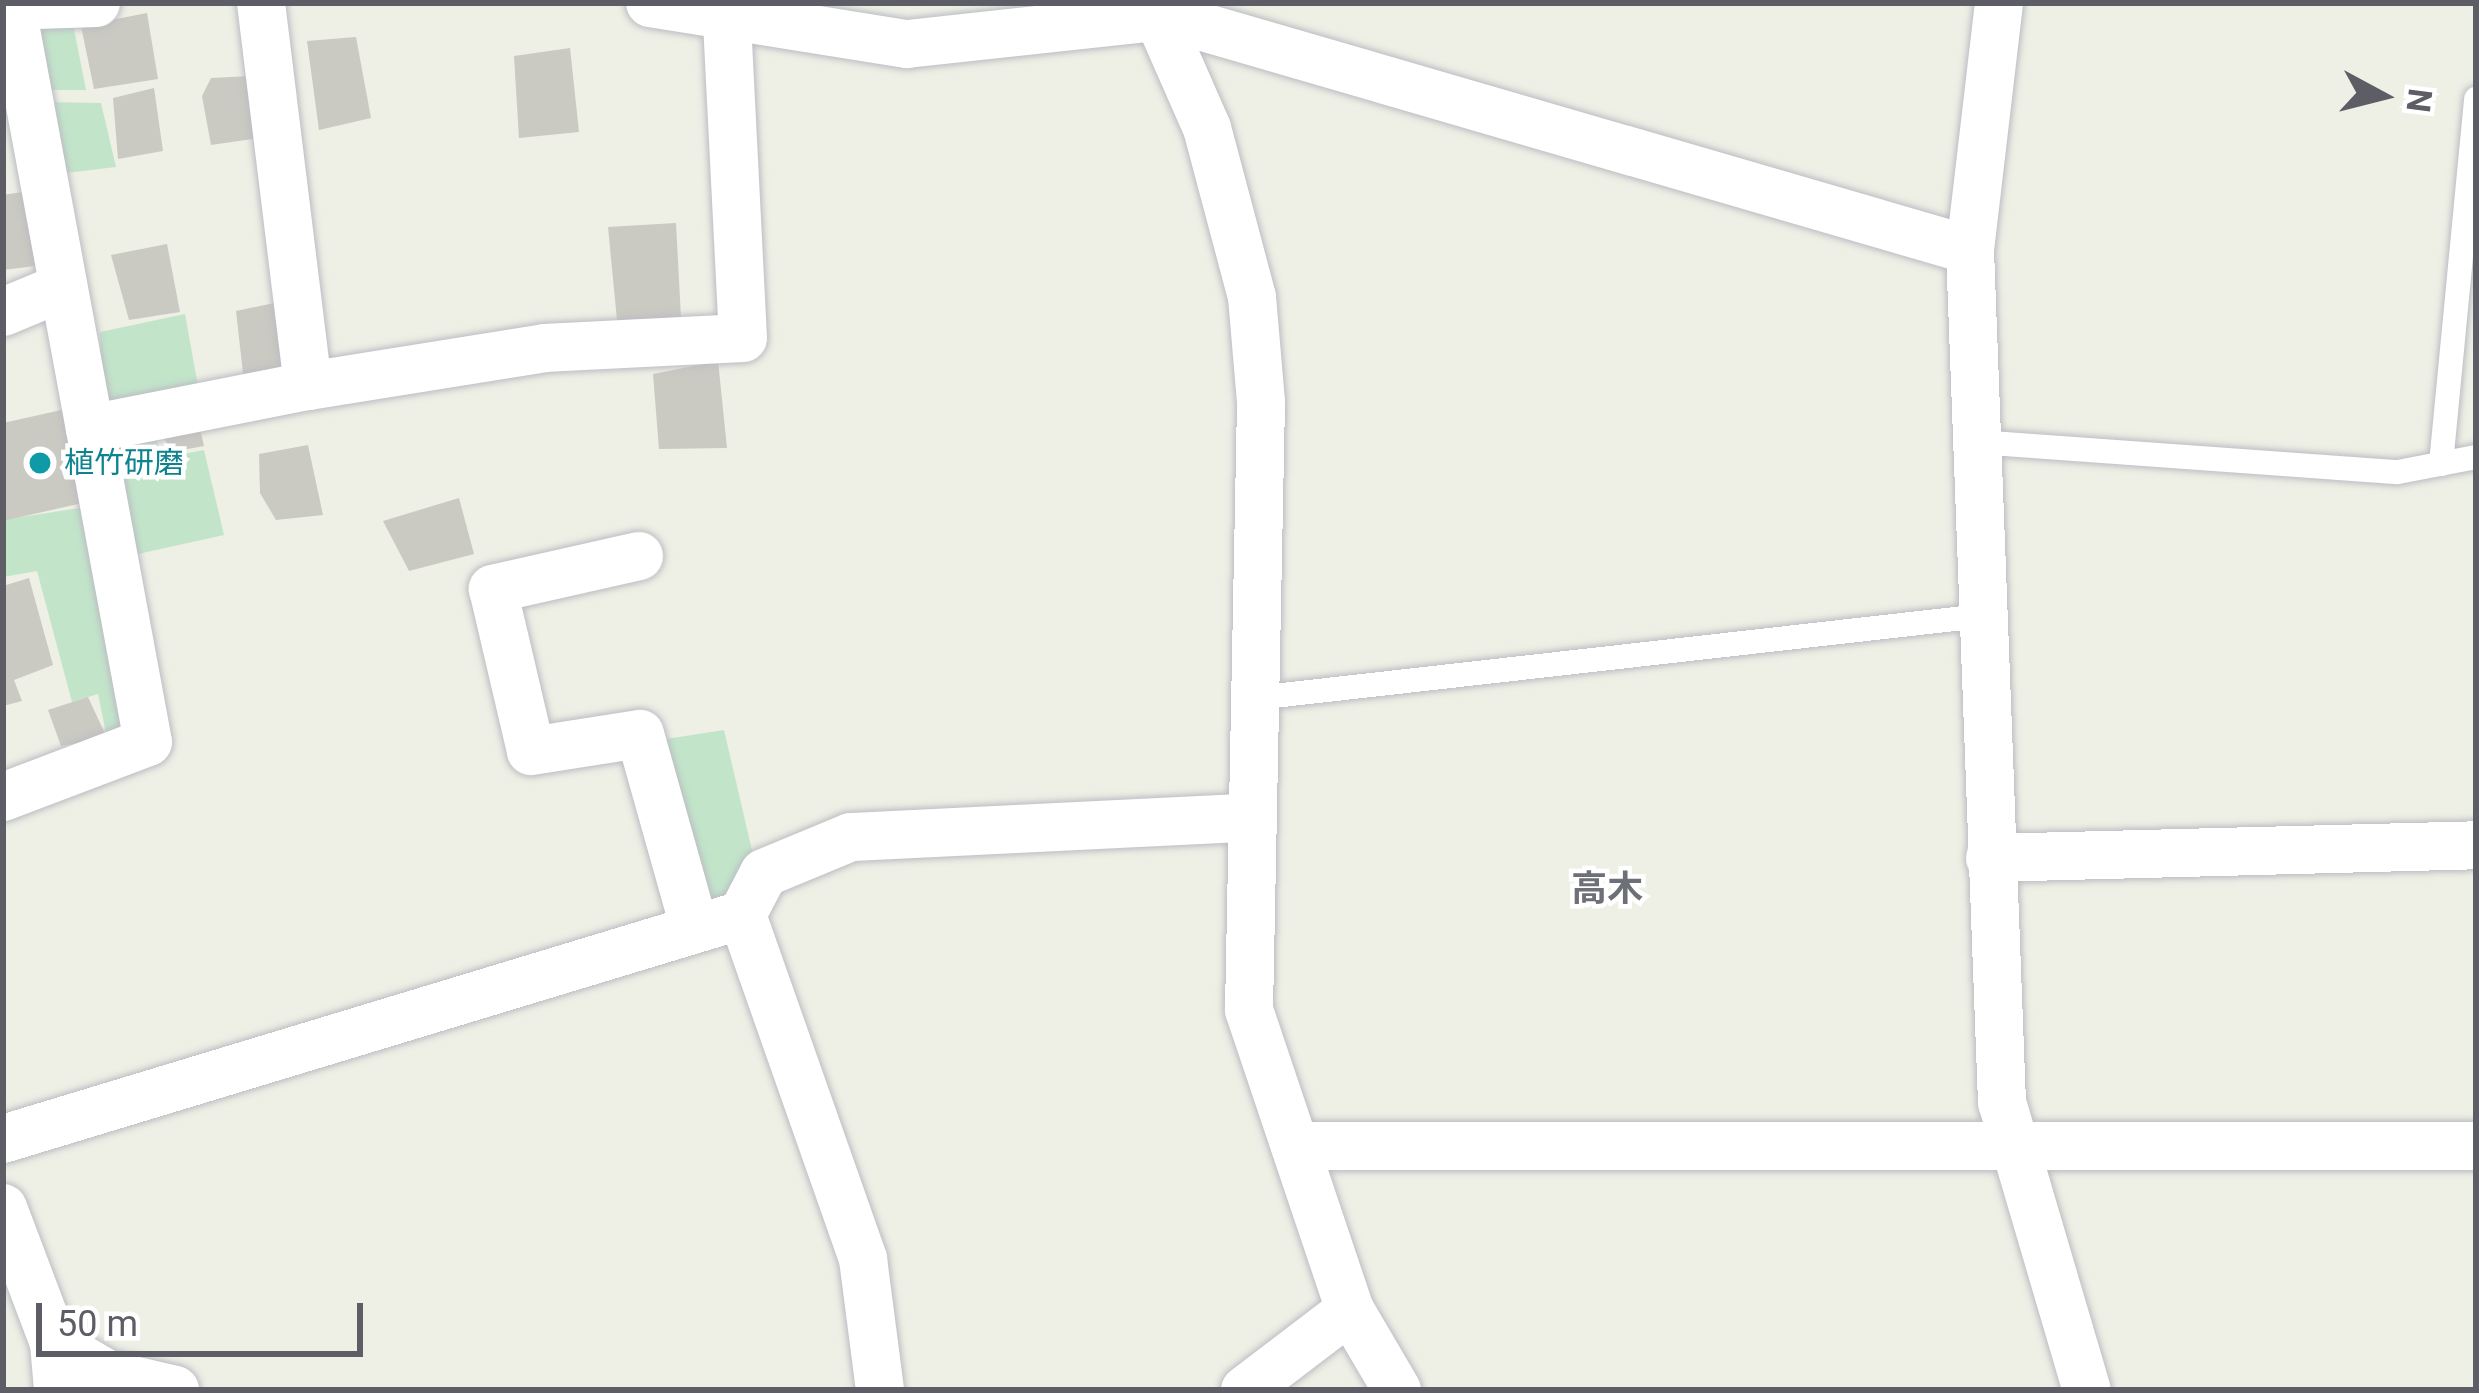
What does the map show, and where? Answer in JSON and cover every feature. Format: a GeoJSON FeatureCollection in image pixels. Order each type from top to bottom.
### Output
{"type":"FeatureCollection","features":[{"type":"Feature","properties":{"kind":"street"},"geometry":{"type":"LineString","coordinates":[[3,797],[148,742],[7,7],[96,3]]}},
{"type":"Feature","properties":{"kind":"street"},"geometry":{"type":"LineString","coordinates":[[261,3],[308,386]]}},
{"type":"Feature","properties":{"kind":"street"},"geometry":{"type":"LineString","coordinates":[[650,3],[727,20],[907,44],[1159,10],[1970,250]]}},
{"type":"Feature","properties":{"kind":"street"},"geometry":{"type":"LineString","coordinates":[[1999,3],[1994,122],[1970,250],[2002,1102],[2021,1147],[2086,1390]]}},
{"type":"Feature","properties":{"kind":"street"},"geometry":{"type":"LineString","coordinates":[[1159,10],[1252,297],[1256,698],[1250,1010],[1350,1310],[1396,1390]]}},
{"type":"Feature","properties":{"kind":"street"},"geometry":{"type":"LineString","coordinates":[[90,429],[308,386],[544,348],[743,338],[727,20]]}},
{"type":"Feature","properties":{"kind":"street"},"geometry":{"type":"LineString","coordinates":[[3,312],[63,287]]}},
{"type":"Feature","properties":{"kind":"street"},"geometry":{"type":"LineString","coordinates":[[639,556],[493,589],[531,751],[640,734],[694,926]]}},
{"type":"Feature","properties":{"kind":"street"},"geometry":{"type":"LineString","coordinates":[[880,1390],[863,1259],[742,915],[764,873],[851,837],[1253,817]]}},
{"type":"Feature","properties":{"kind":"street"},"geometry":{"type":"LineString","coordinates":[[1990,858],[2476,845]]}},
{"type":"Feature","properties":{"kind":"street"},"geometry":{"type":"LineString","coordinates":[[3,1139],[612,960],[694,926],[742,915]]}},
{"type":"Feature","properties":{"kind":"street"},"geometry":{"type":"LineString","coordinates":[[1295,1146],[2476,1146]]}},
{"type":"Feature","properties":{"kind":"street"},"geometry":{"type":"LineString","coordinates":[[3,1208],[56,1366],[175,1390]]}},
{"type":"Feature","properties":{"kind":"street"},"geometry":{"type":"LineString","coordinates":[[1245,1390],[1350,1310]]}},
{"type":"Feature","properties":{"kind":"lane"},"geometry":{"type":"LineString","coordinates":[[2441,464],[2476,99]]}},
{"type":"Feature","properties":{"kind":"lane"},"geometry":{"type":"LineString","coordinates":[[1977,442],[2398,472],[2476,457]]}},
{"type":"Feature","properties":{"kind":"lane"},"geometry":{"type":"LineString","coordinates":[[1256,698],[1981,616]]}},
{"type":"Feature","properties":{"kind":"green space"},"geometry":{"type":"Polygon","coordinates":[[[72,19],[86,90],[43,90],[31,32],[72,19]]]}},
{"type":"Feature","properties":{"kind":"green space"},"geometry":{"type":"Polygon","coordinates":[[[44,102],[101,103],[116,167],[57,174],[44,102]]]}},
{"type":"Feature","properties":{"kind":"green space"},"geometry":{"type":"Polygon","coordinates":[[[185,314],[201,403],[103,415],[100,332],[185,314]]]}},
{"type":"Feature","properties":{"kind":"green space"},"geometry":{"type":"Polygon","coordinates":[[[154,434],[163,458],[204,450],[224,535],[129,556],[110,466],[118,445],[154,434]]]}},
{"type":"Feature","properties":{"kind":"green space"},"geometry":{"type":"Polygon","coordinates":[[[104,504],[146,730],[107,738],[98,694],[72,702],[37,571],[3,577],[3,520],[104,504]]]}},
{"type":"Feature","properties":{"kind":"green space"},"geometry":{"type":"Polygon","coordinates":[[[724,730],[754,859],[704,927],[647,742],[724,730]]]}},
{"type":"Feature","properties":{"kind":"building"},"geometry":{"type":"Polygon","coordinates":[[[147,13],[158,79],[94,89],[81,26],[147,13]]]}},
{"type":"Feature","properties":{"kind":"building"},"geometry":{"type":"Polygon","coordinates":[[[356,37],[371,118],[319,130],[307,41],[356,37]]]}},
{"type":"Feature","properties":{"kind":"building"},"geometry":{"type":"Polygon","coordinates":[[[570,48],[579,132],[519,138],[514,56],[570,48]]]}},
{"type":"Feature","properties":{"kind":"building"},"geometry":{"type":"Polygon","coordinates":[[[251,76],[260,138],[211,145],[202,96],[211,78],[251,76]]]}},
{"type":"Feature","properties":{"kind":"building"},"geometry":{"type":"Polygon","coordinates":[[[154,88],[163,151],[118,159],[113,98],[154,88]]]}},
{"type":"Feature","properties":{"kind":"building"},"geometry":{"type":"Polygon","coordinates":[[[29,191],[43,265],[3,270],[3,195],[29,191]]]}},
{"type":"Feature","properties":{"kind":"building"},"geometry":{"type":"Polygon","coordinates":[[[676,223],[681,318],[617,320],[608,227],[676,223]]]}},
{"type":"Feature","properties":{"kind":"building"},"geometry":{"type":"Polygon","coordinates":[[[167,244],[180,312],[129,320],[111,255],[167,244]]]}},
{"type":"Feature","properties":{"kind":"building"},"geometry":{"type":"Polygon","coordinates":[[[284,301],[291,377],[244,382],[236,311],[284,301]]]}},
{"type":"Feature","properties":{"kind":"building"},"geometry":{"type":"Polygon","coordinates":[[[718,361],[727,448],[659,449],[653,374],[718,361]]]}},
{"type":"Feature","properties":{"kind":"building","name":"植竹研磨"},"geometry":{"type":"Polygon","coordinates":[[[66,409],[87,502],[3,521],[3,423],[66,409]]]}},
{"type":"Feature","properties":{"kind":"building"},"geometry":{"type":"Polygon","coordinates":[[[199,425],[204,446],[171,452],[162,433],[199,425]]]}},
{"type":"Feature","properties":{"kind":"building"},"geometry":{"type":"Polygon","coordinates":[[[308,445],[323,515],[276,520],[260,493],[259,454],[308,445]]]}},
{"type":"Feature","properties":{"kind":"building"},"geometry":{"type":"Polygon","coordinates":[[[459,498],[474,554],[409,571],[383,521],[459,498]]]}},
{"type":"Feature","properties":{"kind":"building"},"geometry":{"type":"Polygon","coordinates":[[[29,578],[53,665],[14,680],[22,701],[3,706],[3,586],[29,578]]]}},
{"type":"Feature","properties":{"kind":"building"},"geometry":{"type":"Polygon","coordinates":[[[88,697],[107,738],[61,746],[48,710],[88,697]]]}},
{"type":"Feature","properties":{"kind":"place","name":"植竹研磨"},"geometry":{"type":"Point","coordinates":[40,463]}},
{"type":"Feature","properties":{"kind":"district","name":"高木"},"geometry":{"type":"Point","coordinates":[1607,890]}}]}
